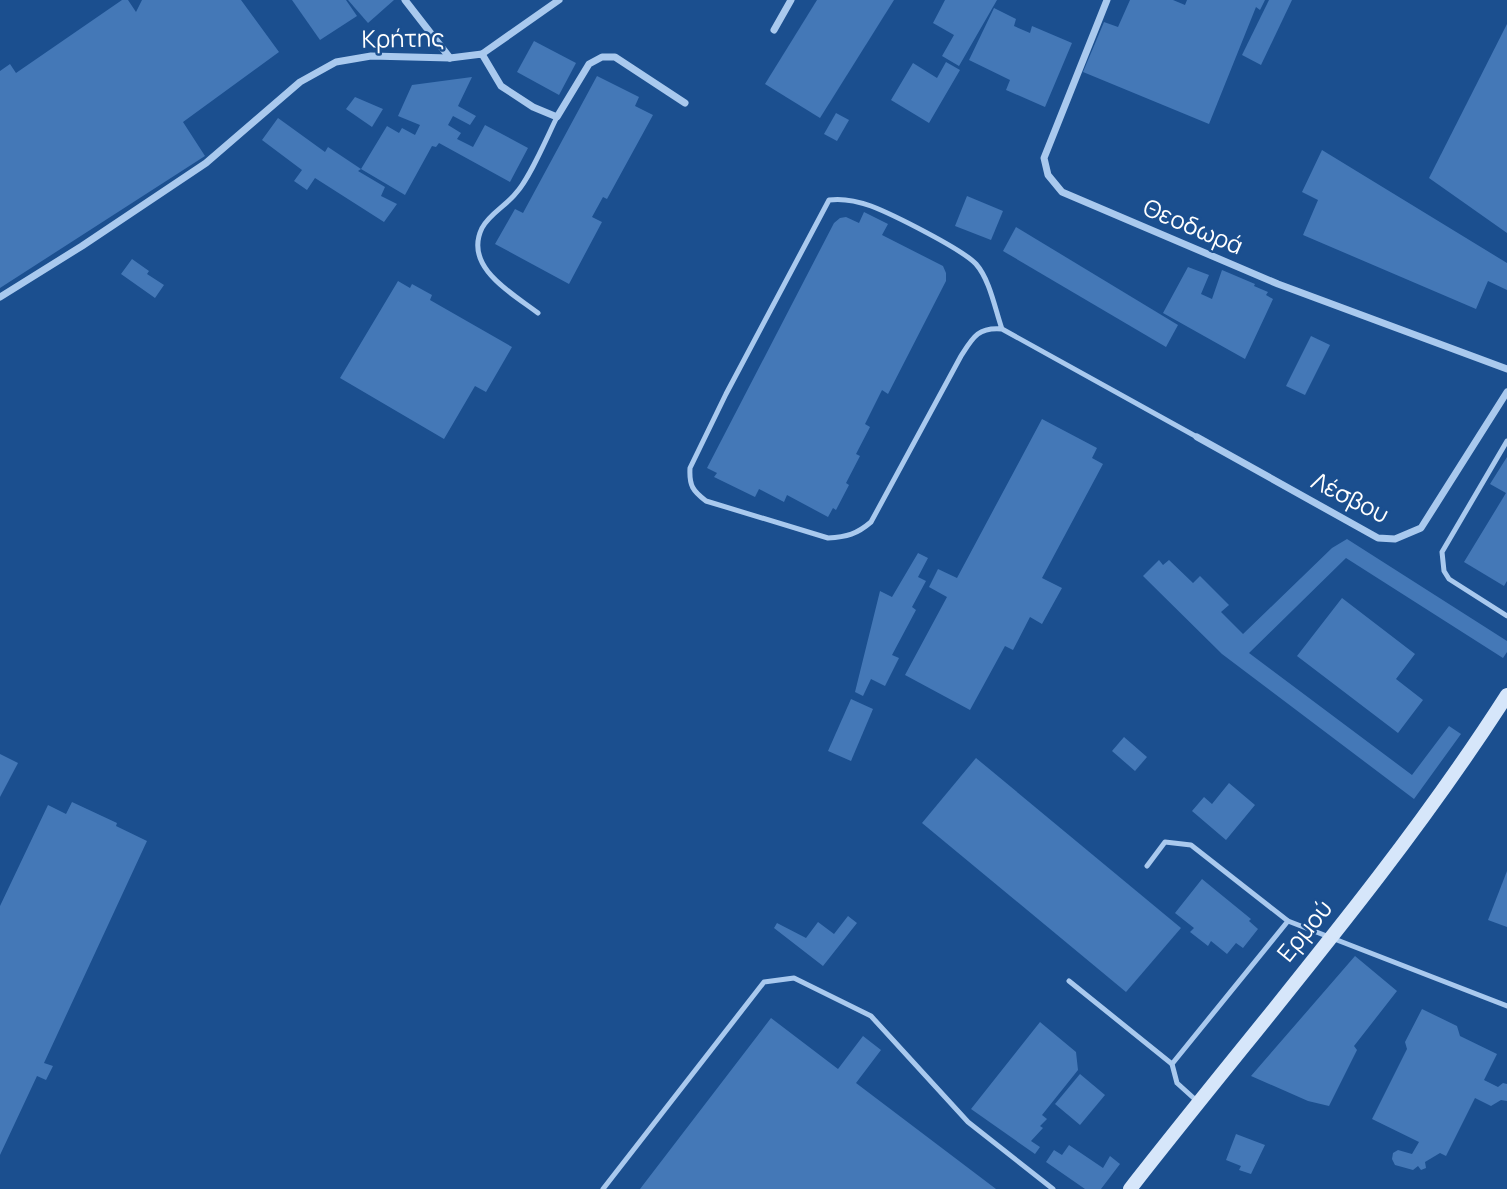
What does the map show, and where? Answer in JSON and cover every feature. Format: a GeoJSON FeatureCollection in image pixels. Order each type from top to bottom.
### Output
{"type":"FeatureCollection","features":[{"type":"Feature","properties":{"kind":"street"},"geometry":{"type":"LineString","coordinates":[[405,0],[450,58]]}},
{"type":"Feature","properties":{"kind":"street"},"geometry":{"type":"LineString","coordinates":[[559,0],[482,54],[501,86],[533,107],[557,117],[589,64],[602,57],[615,57],[685,103]]}},
{"type":"Feature","properties":{"kind":"street"},"geometry":{"type":"LineString","coordinates":[[774,30],[791,0]]}},
{"type":"Feature","properties":{"kind":"street","name":"Θεοδωρά"},"geometry":{"type":"LineString","coordinates":[[1107,0],[1044,158],[1048,175],[1062,191],[1278,284],[1507,369]]}},
{"type":"Feature","properties":{"kind":"street","name":"Κρήτης"},"geometry":{"type":"LineString","coordinates":[[0,297],[206,163],[300,82],[336,62],[370,56],[450,58],[482,54]]}},
{"type":"Feature","properties":{"kind":"street","name":"Λέσβου"},"geometry":{"type":"LineString","coordinates":[[1197,437],[1378,538],[1395,539],[1421,528],[1507,392]]}},
{"type":"Feature","properties":{"kind":"street","name":"Ερμού"},"geometry":{"type":"LineString","coordinates":[[1130,1189],[1409,838],[1507,695]]}},
{"type":"Feature","properties":{"kind":"lane"},"geometry":{"type":"LineString","coordinates":[[538,313],[494,278],[480,262],[477,245],[483,226],[518,192],[557,117]]}},
{"type":"Feature","properties":{"kind":"lane"},"geometry":{"type":"LineString","coordinates":[[1002,329],[984,275],[976,264],[961,252],[872,206],[851,200],[829,200],[726,394],[690,468],[689,481],[692,490],[706,501],[828,538],[858,533],[871,522],[961,356],[975,335],[990,328],[1002,329],[1197,437]]}},
{"type":"Feature","properties":{"kind":"lane"},"geometry":{"type":"LineString","coordinates":[[1506,614],[1449,579],[1444,571],[1442,552],[1507,441]]}},
{"type":"Feature","properties":{"kind":"lane"},"geometry":{"type":"LineString","coordinates":[[1147,866],[1165,842],[1191,845],[1288,921],[1507,1006]]}},
{"type":"Feature","properties":{"kind":"lane"},"geometry":{"type":"LineString","coordinates":[[1172,1064],[1288,921]]}},
{"type":"Feature","properties":{"kind":"lane"},"geometry":{"type":"LineString","coordinates":[[603,1189],[764,982],[794,978],[871,1016],[968,1122],[1053,1189]]}},
{"type":"Feature","properties":{"kind":"lane"},"geometry":{"type":"LineString","coordinates":[[1069,981],[1172,1064],[1177,1083],[1198,1102]]}},
{"type":"Feature","properties":{"kind":"building"},"geometry":{"type":"Polygon","coordinates":[[[122,0],[128,0],[136,12],[142,0],[241,0],[279,52],[183,122],[205,156],[0,288],[0,71],[10,64],[16,73],[122,0]]]}},
{"type":"Feature","properties":{"kind":"building"},"geometry":{"type":"Polygon","coordinates":[[[292,0],[346,0],[357,16],[320,40],[292,0]]]}},
{"type":"Feature","properties":{"kind":"building"},"geometry":{"type":"Polygon","coordinates":[[[348,0],[394,0],[368,23],[348,0]]]}},
{"type":"Feature","properties":{"kind":"building"},"geometry":{"type":"Polygon","coordinates":[[[817,0],[894,0],[820,118],[765,84],[817,0]]]}},
{"type":"Feature","properties":{"kind":"building"},"geometry":{"type":"Polygon","coordinates":[[[945,0],[997,0],[959,66],[942,56],[954,35],[933,23],[945,0]]]}},
{"type":"Feature","properties":{"kind":"building"},"geometry":{"type":"Polygon","coordinates":[[[1130,0],[1173,0],[1185,5],[1187,0],[1265,0],[1260,10],[1256,7],[1209,124],[1083,72],[1104,22],[1118,27],[1130,0]]]}},
{"type":"Feature","properties":{"kind":"building"},"geometry":{"type":"Polygon","coordinates":[[[1269,0],[1292,0],[1261,65],[1242,55],[1269,0]]]}},
{"type":"Feature","properties":{"kind":"building"},"geometry":{"type":"Polygon","coordinates":[[[994,8],[1016,19],[1014,26],[1030,33],[1032,26],[1072,43],[1045,107],[1006,90],[1010,80],[969,60],[994,8]]]}},
{"type":"Feature","properties":{"kind":"building"},"geometry":{"type":"Polygon","coordinates":[[[1507,24],[1507,233],[1429,178],[1507,24]]]}},
{"type":"Feature","properties":{"kind":"building"},"geometry":{"type":"Polygon","coordinates":[[[534,41],[576,63],[559,95],[517,72],[534,41]]]}},
{"type":"Feature","properties":{"kind":"building"},"geometry":{"type":"Polygon","coordinates":[[[946,62],[960,70],[929,123],[891,100],[913,63],[937,78],[946,62]]]}},
{"type":"Feature","properties":{"kind":"building"},"geometry":{"type":"Polygon","coordinates":[[[597,76],[639,97],[635,106],[653,115],[607,199],[603,197],[592,217],[602,222],[569,284],[495,244],[515,209],[523,213],[597,76]]]}},
{"type":"Feature","properties":{"kind":"building"},"geometry":{"type":"Polygon","coordinates":[[[472,77],[458,106],[476,116],[470,125],[453,116],[448,125],[461,133],[457,139],[473,147],[485,125],[528,148],[510,182],[439,143],[436,147],[432,146],[405,195],[361,169],[387,126],[399,133],[402,128],[415,135],[420,125],[398,116],[412,85],[472,77]]]}},
{"type":"Feature","properties":{"kind":"building"},"geometry":{"type":"Polygon","coordinates":[[[355,97],[383,109],[372,127],[346,109],[355,97]]]}},
{"type":"Feature","properties":{"kind":"building"},"geometry":{"type":"Polygon","coordinates":[[[836,113],[849,120],[837,141],[824,134],[836,113]]]}},
{"type":"Feature","properties":{"kind":"building"},"geometry":{"type":"Polygon","coordinates":[[[278,118],[325,152],[328,147],[361,169],[358,171],[385,187],[381,196],[397,204],[384,222],[315,178],[307,190],[294,181],[302,170],[262,140],[278,118]]]}},
{"type":"Feature","properties":{"kind":"building"},"geometry":{"type":"Polygon","coordinates":[[[1322,150],[1507,263],[1507,290],[1488,281],[1476,309],[1303,235],[1318,200],[1302,192],[1322,150]]]}},
{"type":"Feature","properties":{"kind":"building"},"geometry":{"type":"Polygon","coordinates":[[[967,196],[1003,211],[991,240],[955,226],[967,196]]]}},
{"type":"Feature","properties":{"kind":"building"},"geometry":{"type":"Polygon","coordinates":[[[864,212],[888,224],[882,235],[943,266],[946,281],[888,394],[882,390],[865,424],[870,427],[856,454],[860,456],[846,483],[849,485],[836,510],[833,508],[828,517],[787,495],[784,502],[759,489],[755,497],[714,477],[717,473],[707,468],[834,223],[846,217],[859,223],[864,212]]]}},
{"type":"Feature","properties":{"kind":"building"},"geometry":{"type":"Polygon","coordinates":[[[1016,227],[1178,325],[1166,347],[1003,251],[1016,227]]]}},
{"type":"Feature","properties":{"kind":"building"},"geometry":{"type":"Polygon","coordinates":[[[132,259],[149,271],[147,274],[164,285],[155,298],[121,274],[132,259]]]}},
{"type":"Feature","properties":{"kind":"building"},"geometry":{"type":"Polygon","coordinates":[[[1188,267],[1209,275],[1201,294],[1212,299],[1222,270],[1255,284],[1254,286],[1268,292],[1266,295],[1273,299],[1245,359],[1163,313],[1188,267]]]}},
{"type":"Feature","properties":{"kind":"building"},"geometry":{"type":"Polygon","coordinates":[[[398,281],[410,288],[412,284],[432,295],[430,300],[512,347],[486,392],[475,386],[444,439],[340,378],[398,281]]]}},
{"type":"Feature","properties":{"kind":"building"},"geometry":{"type":"Polygon","coordinates":[[[1311,336],[1330,345],[1305,395],[1286,386],[1311,336]]]}},
{"type":"Feature","properties":{"kind":"building"},"geometry":{"type":"Polygon","coordinates":[[[1042,419],[1097,448],[1092,458],[1103,464],[1042,578],[1062,588],[1042,624],[1030,617],[1013,650],[1005,646],[970,710],[905,675],[947,597],[929,587],[938,569],[957,578],[1042,419]]]}},
{"type":"Feature","properties":{"kind":"building"},"geometry":{"type":"Polygon","coordinates":[[[1507,457],[1507,581],[1504,586],[1464,562],[1506,493],[1490,484],[1507,457]]]}},
{"type":"Feature","properties":{"kind":"building"},"geometry":{"type":"Polygon","coordinates":[[[1347,539],[1507,641],[1507,652],[1503,658],[1346,558],[1249,653],[1412,775],[1449,726],[1461,734],[1414,799],[1222,654],[1143,576],[1159,560],[1163,565],[1169,560],[1193,583],[1200,576],[1229,605],[1221,612],[1243,634],[1332,548],[1347,539]]]}},
{"type":"Feature","properties":{"kind":"building"},"geometry":{"type":"Polygon","coordinates":[[[918,553],[928,558],[918,577],[926,581],[912,607],[916,610],[892,655],[899,658],[885,686],[871,679],[863,696],[855,692],[880,591],[892,597],[918,553]]]}},
{"type":"Feature","properties":{"kind":"building"},"geometry":{"type":"Polygon","coordinates":[[[1342,598],[1415,654],[1396,679],[1423,700],[1398,733],[1297,656],[1342,598]]]}},
{"type":"Feature","properties":{"kind":"building"},"geometry":{"type":"Polygon","coordinates":[[[851,699],[873,709],[851,761],[828,751],[851,699]]]}},
{"type":"Feature","properties":{"kind":"building"},"geometry":{"type":"Polygon","coordinates":[[[1124,737],[1147,757],[1135,771],[1112,751],[1124,737]]]}},
{"type":"Feature","properties":{"kind":"building"},"geometry":{"type":"Polygon","coordinates":[[[0,754],[18,763],[0,797],[0,754]]]}},
{"type":"Feature","properties":{"kind":"building"},"geometry":{"type":"Polygon","coordinates":[[[976,758],[1181,928],[1126,992],[922,823],[976,758]]]}},
{"type":"Feature","properties":{"kind":"building"},"geometry":{"type":"Polygon","coordinates":[[[1229,783],[1255,805],[1226,840],[1192,811],[1204,797],[1212,804],[1229,783]]]}},
{"type":"Feature","properties":{"kind":"building"},"geometry":{"type":"Polygon","coordinates":[[[72,802],[117,823],[116,826],[147,841],[44,1063],[53,1066],[46,1080],[37,1076],[0,1155],[0,906],[48,805],[66,814],[72,802]]]}},
{"type":"Feature","properties":{"kind":"building"},"geometry":{"type":"Polygon","coordinates":[[[1507,871],[1507,927],[1488,920],[1507,871]]]}},
{"type":"Feature","properties":{"kind":"building"},"geometry":{"type":"Polygon","coordinates":[[[1202,879],[1251,919],[1249,921],[1258,929],[1243,948],[1236,943],[1227,954],[1211,941],[1208,946],[1190,932],[1194,928],[1175,913],[1202,879]]]}},
{"type":"Feature","properties":{"kind":"building"},"geometry":{"type":"Polygon","coordinates":[[[848,916],[857,923],[823,966],[774,928],[777,923],[806,938],[818,922],[834,934],[848,916]]]}},
{"type":"Feature","properties":{"kind":"building"},"geometry":{"type":"Polygon","coordinates":[[[1355,956],[1397,991],[1354,1046],[1357,1050],[1329,1106],[1308,1101],[1251,1076],[1355,956]]]}},
{"type":"Feature","properties":{"kind":"building"},"geometry":{"type":"Polygon","coordinates":[[[1422,1009],[1457,1026],[1460,1036],[1497,1054],[1484,1080],[1498,1087],[1503,1083],[1507,1084],[1507,1101],[1501,1100],[1491,1106],[1475,1098],[1446,1156],[1440,1153],[1425,1162],[1426,1168],[1421,1170],[1418,1166],[1413,1170],[1395,1165],[1393,1153],[1398,1150],[1412,1154],[1419,1142],[1372,1119],[1407,1049],[1405,1042],[1422,1009]]]}},
{"type":"Feature","properties":{"kind":"building"},"geometry":{"type":"Polygon","coordinates":[[[771,1018],[838,1069],[863,1036],[881,1050],[856,1083],[996,1189],[640,1189],[771,1018]]]}},
{"type":"Feature","properties":{"kind":"building"},"geometry":{"type":"Polygon","coordinates":[[[1040,1022],[1076,1052],[1078,1070],[1042,1115],[1047,1119],[1031,1141],[1040,1147],[1035,1154],[971,1109],[1040,1022]]]}},
{"type":"Feature","properties":{"kind":"building"},"geometry":{"type":"Polygon","coordinates":[[[1080,1074],[1105,1095],[1080,1125],[1055,1104],[1080,1074]]]}},
{"type":"Feature","properties":{"kind":"building"},"geometry":{"type":"Polygon","coordinates":[[[1236,1134],[1265,1145],[1251,1174],[1239,1170],[1241,1166],[1226,1160],[1236,1134]]]}},
{"type":"Feature","properties":{"kind":"building"},"geometry":{"type":"Polygon","coordinates":[[[1069,1145],[1103,1168],[1110,1156],[1120,1164],[1101,1189],[1085,1189],[1046,1162],[1054,1150],[1062,1155],[1069,1145]]]}}]}
